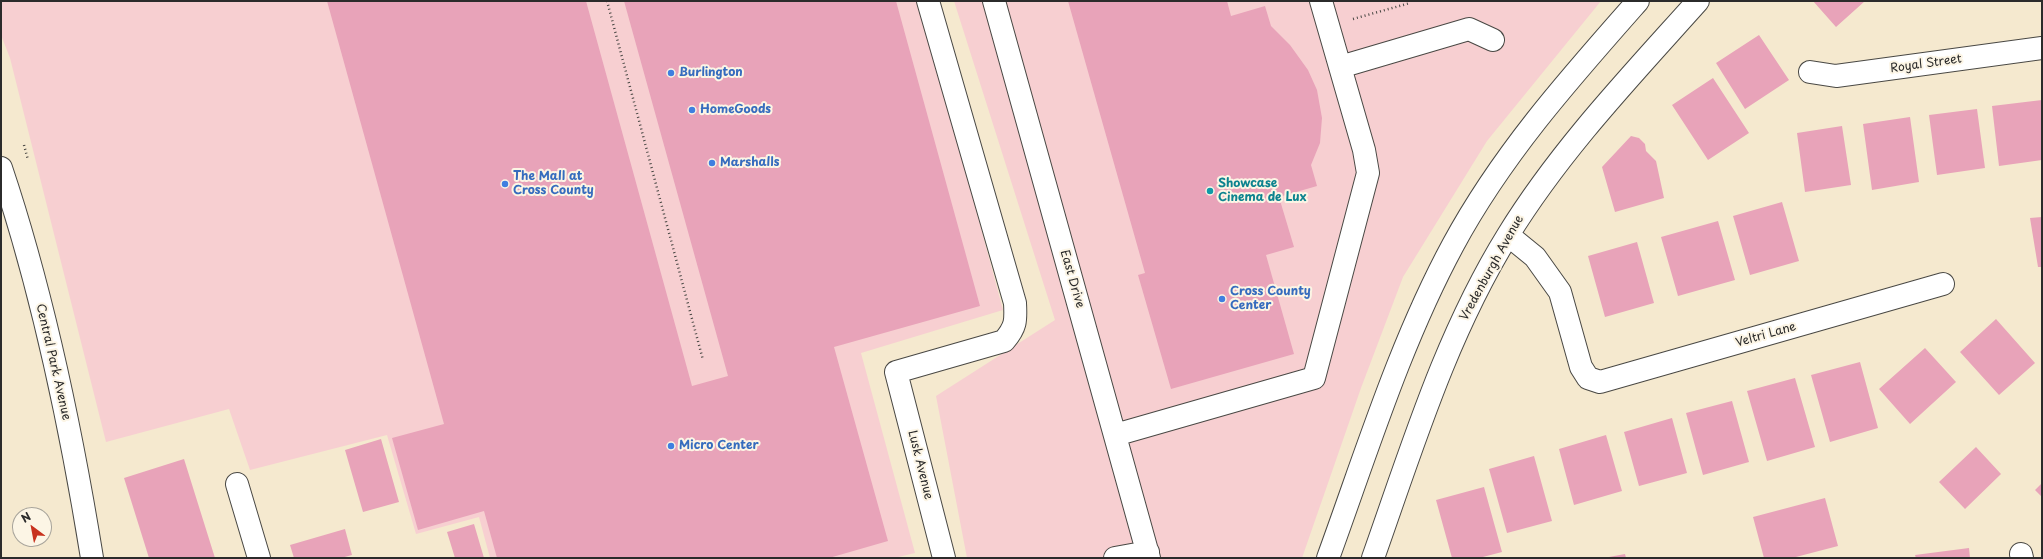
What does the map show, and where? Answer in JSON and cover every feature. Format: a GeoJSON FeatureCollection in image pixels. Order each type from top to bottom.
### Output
{"type":"FeatureCollection","features":[{"type":"Feature","properties":{"kind":"street","name":"Lusk Avenue"},"geometry":{"type":"LineString","coordinates":[[928,1],[1015,303],[1016,318],[1013,331],[1004,341],[896,372],[944,558]]}},
{"type":"Feature","properties":{"kind":"street","name":"East Drive"},"geometry":{"type":"LineString","coordinates":[[994,1],[1149,555]]}},
{"type":"Feature","properties":{"kind":"street"},"geometry":{"type":"LineString","coordinates":[[1115,435],[1314,378],[1368,173],[1364,150],[1321,1]]}},
{"type":"Feature","properties":{"kind":"street"},"geometry":{"type":"LineString","coordinates":[[1328,558],[1406,345],[1453,245],[1492,181],[1535,119],[1638,1]]}},
{"type":"Feature","properties":{"kind":"street","name":"Vredenburgh Avenue"},"geometry":{"type":"LineString","coordinates":[[1373,558],[1432,393],[1451,346],[1479,288],[1508,235],[1546,178],[1588,126],[1698,1]]}},
{"type":"Feature","properties":{"kind":"street"},"geometry":{"type":"LineString","coordinates":[[1340,67],[1469,29],[1493,40]]}},
{"type":"Feature","properties":{"kind":"street","name":"Royal Street"},"geometry":{"type":"LineString","coordinates":[[1810,72],[1836,76],[2042,48]]}},
{"type":"Feature","properties":{"kind":"street","name":"Central Park Avenue"},"geometry":{"type":"LineString","coordinates":[[1,168],[37,296],[65,408],[92,558]]}},
{"type":"Feature","properties":{"kind":"street","name":"Veltri Lane"},"geometry":{"type":"LineString","coordinates":[[1508,235],[1535,257],[1560,292],[1581,366],[1588,378],[1600,382],[1943,284]]}},
{"type":"Feature","properties":{"kind":"street"},"geometry":{"type":"LineString","coordinates":[[237,484],[260,558]]}},
{"type":"Feature","properties":{"kind":"street"},"geometry":{"type":"LineString","coordinates":[[1115,558],[1149,555]]}},
{"type":"Feature","properties":{"kind":"path"},"geometry":{"type":"LineString","coordinates":[[607,1],[703,360]]}},
{"type":"Feature","properties":{"kind":"path"},"geometry":{"type":"LineString","coordinates":[[1347,20],[1410,3]]}},
{"type":"Feature","properties":{"kind":"path"},"geometry":{"type":"LineString","coordinates":[[24,145],[30,167]]}},
{"type":"Feature","properties":{"kind":"shaded area","name":"The Mall at Cross County"},"geometry":{"type":"Polygon","coordinates":[[[1,1],[920,1],[1003,310],[861,353],[915,553],[894,558],[490,558],[479,517],[416,534],[387,435],[250,470],[229,409],[106,442],[10,58],[1,35],[1,1]]]}},
{"type":"Feature","properties":{"kind":"shaded area","name":"Cross County Center"},"geometry":{"type":"Polygon","coordinates":[[[954,1],[1601,1],[1487,141],[1403,277],[1361,388],[1302,558],[967,558],[936,396],[1055,320],[954,1]]]}},
{"type":"Feature","properties":{"kind":"building","name":"The Mall at Cross County"},"geometry":{"type":"Polygon","coordinates":[[[327,1],[586,1],[692,386],[728,376],[624,1],[896,1],[980,306],[834,347],[888,541],[829,558],[497,558],[484,511],[418,530],[392,438],[444,424],[327,1]]]}},
{"type":"Feature","properties":{"kind":"building","name":"Showcase Cinema de Lux"},"geometry":{"type":"Polygon","coordinates":[[[1068,1],[1227,1],[1231,16],[1265,6],[1271,26],[1290,45],[1308,70],[1317,90],[1322,118],[1320,143],[1311,165],[1317,186],[1279,197],[1294,247],[1266,255],[1294,354],[1171,389],[1138,275],[1145,273],[1068,1]]]}},
{"type":"Feature","properties":{"kind":"building"},"geometry":{"type":"Polygon","coordinates":[[[1813,1],[1865,1],[1836,27],[1813,1]]]}},
{"type":"Feature","properties":{"kind":"building"},"geometry":{"type":"Polygon","coordinates":[[[1759,35],[1789,80],[1745,109],[1716,63],[1759,35]]]}},
{"type":"Feature","properties":{"kind":"building"},"geometry":{"type":"Polygon","coordinates":[[[1713,78],[1749,133],[1708,160],[1672,105],[1713,78]]]}},
{"type":"Feature","properties":{"kind":"building"},"geometry":{"type":"Polygon","coordinates":[[[2042,100],[2042,160],[1999,166],[1992,106],[2042,100]]]}},
{"type":"Feature","properties":{"kind":"building"},"geometry":{"type":"Polygon","coordinates":[[[1977,109],[1985,168],[1937,175],[1929,115],[1977,109]]]}},
{"type":"Feature","properties":{"kind":"building"},"geometry":{"type":"Polygon","coordinates":[[[1910,117],[1919,182],[1872,190],[1863,124],[1910,117]]]}},
{"type":"Feature","properties":{"kind":"building"},"geometry":{"type":"Polygon","coordinates":[[[1842,126],[1851,185],[1805,192],[1797,133],[1842,126]]]}},
{"type":"Feature","properties":{"kind":"building"},"geometry":{"type":"Polygon","coordinates":[[[1631,136],[1639,138],[1645,144],[1646,151],[1656,161],[1664,198],[1615,212],[1602,167],[1631,136]]]}},
{"type":"Feature","properties":{"kind":"building"},"geometry":{"type":"Polygon","coordinates":[[[1782,202],[1799,261],[1750,275],[1733,216],[1782,202]]]}},
{"type":"Feature","properties":{"kind":"building"},"geometry":{"type":"Polygon","coordinates":[[[2042,217],[2042,267],[2038,267],[2030,218],[2042,217]]]}},
{"type":"Feature","properties":{"kind":"building"},"geometry":{"type":"Polygon","coordinates":[[[1718,221],[1735,280],[1678,296],[1661,237],[1718,221]]]}},
{"type":"Feature","properties":{"kind":"building"},"geometry":{"type":"Polygon","coordinates":[[[1637,242],[1654,303],[1605,317],[1588,256],[1637,242]]]}},
{"type":"Feature","properties":{"kind":"building"},"geometry":{"type":"Polygon","coordinates":[[[1996,319],[2035,363],[1999,395],[1960,352],[1996,319]]]}},
{"type":"Feature","properties":{"kind":"building"},"geometry":{"type":"Polygon","coordinates":[[[1925,348],[1956,382],[1910,424],[1879,389],[1925,348]]]}},
{"type":"Feature","properties":{"kind":"building"},"geometry":{"type":"Polygon","coordinates":[[[1860,362],[1878,428],[1830,442],[1811,375],[1860,362]]]}},
{"type":"Feature","properties":{"kind":"building"},"geometry":{"type":"Polygon","coordinates":[[[1795,378],[1815,447],[1767,461],[1747,391],[1795,378]]]}},
{"type":"Feature","properties":{"kind":"building"},"geometry":{"type":"Polygon","coordinates":[[[1732,401],[1749,462],[1703,475],[1686,413],[1732,401]]]}},
{"type":"Feature","properties":{"kind":"building"},"geometry":{"type":"Polygon","coordinates":[[[1672,418],[1687,473],[1639,486],[1624,432],[1672,418]]]}},
{"type":"Feature","properties":{"kind":"building"},"geometry":{"type":"Polygon","coordinates":[[[1606,435],[1622,491],[1574,505],[1559,449],[1606,435]]]}},
{"type":"Feature","properties":{"kind":"building"},"geometry":{"type":"Polygon","coordinates":[[[381,439],[399,502],[363,512],[345,450],[381,439]]]}},
{"type":"Feature","properties":{"kind":"building"},"geometry":{"type":"Polygon","coordinates":[[[1976,447],[2001,474],[1965,509],[1939,482],[1976,447]]]}},
{"type":"Feature","properties":{"kind":"building"},"geometry":{"type":"Polygon","coordinates":[[[1534,456],[1552,521],[1507,533],[1489,469],[1534,456]]]}},
{"type":"Feature","properties":{"kind":"building"},"geometry":{"type":"Polygon","coordinates":[[[184,459],[215,558],[149,558],[124,478],[184,459]]]}},
{"type":"Feature","properties":{"kind":"building"},"geometry":{"type":"Polygon","coordinates":[[[2042,483],[2042,497],[2035,490],[2042,483]]]}},
{"type":"Feature","properties":{"kind":"building"},"geometry":{"type":"Polygon","coordinates":[[[1484,487],[1502,552],[1479,558],[1452,558],[1436,500],[1484,487]]]}},
{"type":"Feature","properties":{"kind":"building"},"geometry":{"type":"Polygon","coordinates":[[[1825,498],[1838,546],[1792,558],[1764,558],[1753,517],[1825,498]]]}},
{"type":"Feature","properties":{"kind":"building"},"geometry":{"type":"Polygon","coordinates":[[[474,524],[484,558],[455,558],[447,532],[474,524]]]}},
{"type":"Feature","properties":{"kind":"building"},"geometry":{"type":"Polygon","coordinates":[[[345,529],[352,555],[341,558],[294,558],[290,545],[345,529]]]}},
{"type":"Feature","properties":{"kind":"building"},"geometry":{"type":"Polygon","coordinates":[[[1969,548],[1970,558],[1916,558],[1915,555],[1969,548]]]}},
{"type":"Feature","properties":{"kind":"building"},"geometry":{"type":"Polygon","coordinates":[[[1625,554],[1626,558],[1609,558],[1609,557],[1625,554]]]}},
{"type":"Feature","properties":{"kind":"place","name":"Burlington"},"geometry":{"type":"Point","coordinates":[671,73]}},
{"type":"Feature","properties":{"kind":"place","name":"HomeGoods"},"geometry":{"type":"Point","coordinates":[692,110]}},
{"type":"Feature","properties":{"kind":"place","name":"Marshalls"},"geometry":{"type":"Point","coordinates":[712,163]}},
{"type":"Feature","properties":{"kind":"place","name":"The Mall at Cross County"},"geometry":{"type":"Point","coordinates":[505,184]}},
{"type":"Feature","properties":{"kind":"place","name":"Showcase Cinema de Lux"},"geometry":{"type":"Point","coordinates":[1210,191]}},
{"type":"Feature","properties":{"kind":"place","name":"Cross County Center"},"geometry":{"type":"Point","coordinates":[1222,299]}},
{"type":"Feature","properties":{"kind":"place","name":"Micro Center"},"geometry":{"type":"Point","coordinates":[671,446]}}]}
